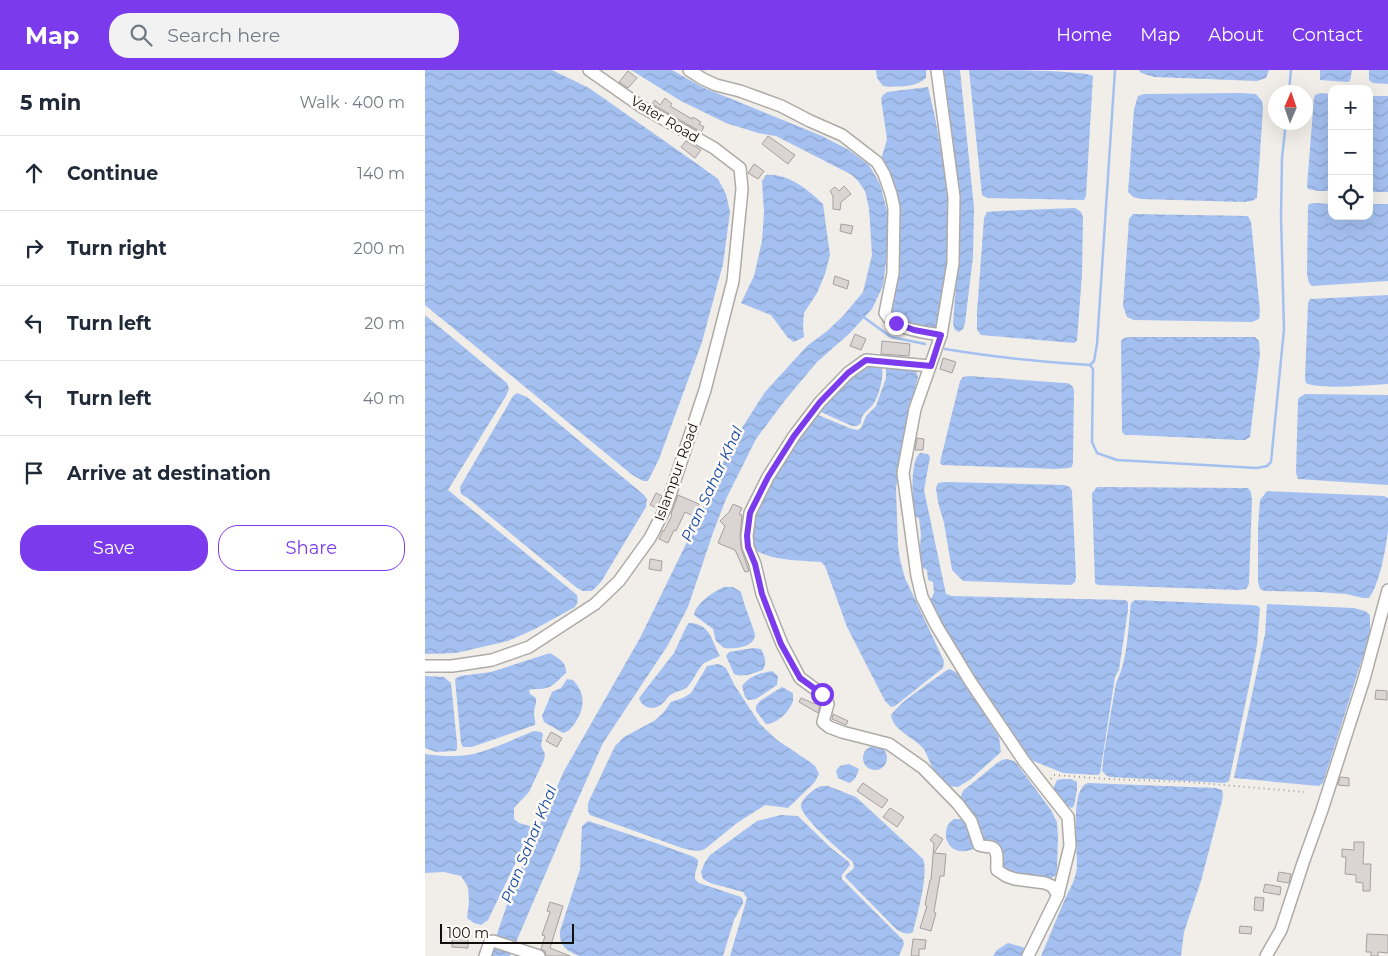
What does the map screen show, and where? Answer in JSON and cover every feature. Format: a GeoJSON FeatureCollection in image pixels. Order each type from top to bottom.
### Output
{"type":"FeatureCollection","features":[{"type":"Feature","properties":{"kind":"street","name":"Vater Road"},"geometry":{"type":"LineString","coordinates":[[589,70],[642,107],[714,148],[740,168]]}},
{"type":"Feature","properties":{"kind":"street"},"geometry":{"type":"LineString","coordinates":[[689,70],[716,85],[761,98],[842,135],[877,162],[884,174],[894,208],[893,273],[885,313],[888,318],[896,323],[914,330],[941,335]]}},
{"type":"Feature","properties":{"kind":"street"},"geometry":{"type":"LineString","coordinates":[[937,70],[954,197],[953,263],[941,335],[915,409],[903,473],[917,576],[922,597],[936,625],[970,681],[1025,761],[1068,817],[1070,846],[1058,895],[1028,956]]}},
{"type":"Feature","properties":{"kind":"street","name":"Islampur Road"},"geometry":{"type":"LineString","coordinates":[[425,666],[452,666],[492,660],[529,647],[595,604],[619,581],[650,538],[666,507],[705,390],[733,281],[742,189],[740,168]]}},
{"type":"Feature","properties":{"kind":"street"},"geometry":{"type":"LineString","coordinates":[[931,366],[866,360],[848,373],[820,402],[768,477],[750,513],[747,536],[748,547],[755,564],[762,594],[781,644],[800,678],[822,694],[828,704],[823,722],[829,727],[842,732],[889,744],[923,768],[958,804],[971,821],[979,844],[983,847],[992,847],[995,850],[997,854],[997,870],[1015,879],[1045,883],[1051,886],[1058,895]]}},
{"type":"Feature","properties":{"kind":"street"},"geometry":{"type":"LineString","coordinates":[[1266,956],[1281,930],[1322,810],[1364,679],[1388,590]]}},
{"type":"Feature","properties":{"kind":"street"},"geometry":{"type":"LineString","coordinates":[[485,956],[493,941],[539,956]]}},
{"type":"Feature","properties":{"kind":"path"},"geometry":{"type":"LineString","coordinates":[[1045,787],[1055,775],[1189,782],[1304,792]]}},
{"type":"Feature","properties":{"kind":"water"},"geometry":{"type":"Polygon","coordinates":[[[425,70],[552,70],[589,88],[718,179],[726,194],[730,212],[723,264],[702,342],[659,459],[648,481],[643,481],[631,474],[425,305],[425,70]]]}},
{"type":"Feature","properties":{"kind":"water"},"geometry":{"type":"Polygon","coordinates":[[[631,70],[672,70],[702,87],[822,136],[849,150],[869,165],[880,184],[888,215],[888,247],[883,286],[872,309],[850,333],[817,362],[756,439],[726,499],[688,607],[668,645],[603,743],[510,956],[488,956],[515,881],[564,771],[640,638],[687,542],[731,445],[765,392],[807,346],[843,316],[863,292],[872,255],[869,208],[865,191],[852,175],[776,136],[758,133],[726,123],[681,101],[631,70]]]}},
{"type":"Feature","properties":{"kind":"water"},"geometry":{"type":"Polygon","coordinates":[[[876,70],[926,70],[926,78],[911,85],[899,87],[883,86],[877,78],[876,70]]]}},
{"type":"Feature","properties":{"kind":"water"},"geometry":{"type":"Polygon","coordinates":[[[940,70],[960,70],[974,208],[973,257],[965,323],[963,329],[959,332],[955,330],[953,324],[959,246],[959,202],[956,168],[940,70]]]}},
{"type":"Feature","properties":{"kind":"water"},"geometry":{"type":"Polygon","coordinates":[[[969,70],[1055,71],[1093,76],[1086,196],[1084,200],[987,198],[982,195],[969,70]]]}},
{"type":"Feature","properties":{"kind":"water"},"geometry":{"type":"Polygon","coordinates":[[[1139,70],[1269,70],[1266,78],[1257,81],[1154,77],[1141,73],[1139,70]]]}},
{"type":"Feature","properties":{"kind":"water"},"geometry":{"type":"Polygon","coordinates":[[[1320,70],[1352,70],[1350,81],[1347,82],[1320,80],[1320,70]]]}},
{"type":"Feature","properties":{"kind":"water"},"geometry":{"type":"Polygon","coordinates":[[[1369,70],[1388,70],[1388,84],[1373,83],[1369,80],[1369,70]]]}},
{"type":"Feature","properties":{"kind":"water"},"geometry":{"type":"Polygon","coordinates":[[[928,87],[945,172],[950,230],[945,297],[938,329],[931,330],[912,326],[888,314],[898,250],[881,160],[887,139],[881,99],[883,95],[887,92],[928,87]]]}},
{"type":"Feature","properties":{"kind":"water"},"geometry":{"type":"Polygon","coordinates":[[[1144,94],[1256,94],[1262,101],[1257,198],[1244,202],[1141,199],[1133,197],[1128,192],[1134,109],[1138,96],[1144,94]]]}},
{"type":"Feature","properties":{"kind":"water"},"geometry":{"type":"Polygon","coordinates":[[[1328,94],[1328,191],[1308,189],[1307,186],[1315,95],[1328,94]]]}},
{"type":"Feature","properties":{"kind":"water"},"geometry":{"type":"Polygon","coordinates":[[[1373,96],[1388,96],[1388,192],[1373,192],[1373,96]]]}},
{"type":"Feature","properties":{"kind":"water"},"geometry":{"type":"Polygon","coordinates":[[[766,175],[774,175],[790,180],[811,193],[823,204],[830,255],[817,293],[804,313],[804,337],[794,342],[788,338],[771,315],[741,303],[754,276],[762,241],[764,212],[762,181],[766,175]]]}},
{"type":"Feature","properties":{"kind":"water"},"geometry":{"type":"Polygon","coordinates":[[[1309,204],[1328,204],[1328,220],[1373,220],[1373,204],[1388,204],[1388,281],[1312,286],[1309,283],[1307,274],[1309,204]]]}},
{"type":"Feature","properties":{"kind":"water"},"geometry":{"type":"Polygon","coordinates":[[[1075,208],[1081,212],[1083,217],[1082,274],[1077,341],[1074,343],[981,335],[977,330],[977,312],[984,218],[987,212],[1075,208]]]}},
{"type":"Feature","properties":{"kind":"water"},"geometry":{"type":"Polygon","coordinates":[[[1133,214],[1248,216],[1251,222],[1260,311],[1259,319],[1252,322],[1134,320],[1127,317],[1123,306],[1129,219],[1133,214]]]}},
{"type":"Feature","properties":{"kind":"water"},"geometry":{"type":"Polygon","coordinates":[[[1388,295],[1388,384],[1334,387],[1306,383],[1308,303],[1310,299],[1388,295]]]}},
{"type":"Feature","properties":{"kind":"water"},"geometry":{"type":"Polygon","coordinates":[[[425,315],[507,383],[509,389],[448,490],[577,595],[578,598],[575,607],[535,629],[508,641],[456,653],[425,654],[425,315]]]}},
{"type":"Feature","properties":{"kind":"water"},"geometry":{"type":"Polygon","coordinates":[[[1129,337],[1255,337],[1259,341],[1260,354],[1250,437],[1240,440],[1125,435],[1122,432],[1121,341],[1129,337]]]}},
{"type":"Feature","properties":{"kind":"water"},"geometry":{"type":"Polygon","coordinates":[[[878,365],[882,368],[882,381],[874,403],[862,416],[861,423],[857,426],[852,426],[821,412],[821,409],[852,373],[863,366],[878,365]]]}},
{"type":"Feature","properties":{"kind":"water"},"geometry":{"type":"Polygon","coordinates":[[[889,366],[916,370],[918,377],[909,411],[896,488],[898,545],[905,578],[944,661],[943,668],[895,706],[891,707],[885,701],[847,627],[825,566],[821,562],[787,559],[762,554],[755,550],[750,536],[751,527],[765,490],[807,425],[818,415],[852,429],[858,430],[861,428],[866,416],[876,406],[886,378],[886,369],[889,366]]]}},
{"type":"Feature","properties":{"kind":"water"},"geometry":{"type":"Polygon","coordinates":[[[963,377],[1066,383],[1071,385],[1074,390],[1072,467],[1055,469],[942,465],[940,463],[941,458],[960,381],[963,377]]]}},
{"type":"Feature","properties":{"kind":"water"},"geometry":{"type":"Polygon","coordinates":[[[517,393],[527,397],[647,499],[646,507],[601,582],[592,591],[583,591],[577,588],[461,494],[460,487],[513,396],[517,393]]]}},
{"type":"Feature","properties":{"kind":"water"},"geometry":{"type":"Polygon","coordinates":[[[1305,394],[1388,395],[1388,485],[1298,479],[1296,473],[1298,399],[1305,394]]]}},
{"type":"Feature","properties":{"kind":"water"},"geometry":{"type":"Polygon","coordinates":[[[920,453],[928,454],[930,457],[924,490],[946,594],[952,596],[1125,600],[1128,602],[1119,670],[1115,677],[1100,774],[1063,773],[1031,760],[1002,722],[953,645],[930,601],[934,593],[933,582],[928,580],[927,570],[921,567],[919,558],[921,535],[919,518],[914,517],[913,474],[914,465],[920,453]]]}},
{"type":"Feature","properties":{"kind":"water"},"geometry":{"type":"Polygon","coordinates":[[[938,483],[1064,485],[1070,487],[1072,491],[1075,582],[1071,585],[963,581],[952,570],[944,523],[938,502],[936,488],[938,483]]]}},
{"type":"Feature","properties":{"kind":"water"},"geometry":{"type":"Polygon","coordinates":[[[1097,487],[1248,488],[1251,492],[1252,500],[1249,584],[1246,589],[1098,585],[1095,583],[1092,493],[1097,487]]]}},
{"type":"Feature","properties":{"kind":"water"},"geometry":{"type":"Polygon","coordinates":[[[1267,491],[1384,496],[1388,498],[1388,530],[1384,555],[1376,584],[1369,598],[1346,594],[1265,591],[1260,589],[1258,582],[1258,527],[1260,500],[1267,491]]]}},
{"type":"Feature","properties":{"kind":"water"},"geometry":{"type":"Polygon","coordinates":[[[724,587],[733,587],[741,592],[755,634],[752,642],[743,647],[724,648],[716,641],[713,629],[694,615],[701,602],[724,587]]]}},
{"type":"Feature","properties":{"kind":"water"},"geometry":{"type":"Polygon","coordinates":[[[1135,600],[1252,605],[1260,608],[1257,645],[1229,781],[1225,783],[1110,777],[1102,771],[1116,683],[1125,654],[1131,603],[1135,600]]]}},
{"type":"Feature","properties":{"kind":"water"},"geometry":{"type":"Polygon","coordinates":[[[1267,604],[1354,608],[1365,611],[1370,615],[1370,634],[1323,783],[1319,786],[1234,778],[1265,634],[1267,604]]]}},
{"type":"Feature","properties":{"kind":"water"},"geometry":{"type":"Polygon","coordinates":[[[689,623],[702,626],[706,630],[720,656],[702,665],[691,683],[671,695],[661,705],[650,708],[643,705],[639,698],[674,653],[689,623]]]}},
{"type":"Feature","properties":{"kind":"water"},"geometry":{"type":"Polygon","coordinates":[[[753,648],[761,649],[765,662],[763,670],[753,674],[734,674],[726,656],[729,652],[753,648]]]}},
{"type":"Feature","properties":{"kind":"water"},"geometry":{"type":"Polygon","coordinates":[[[550,653],[563,663],[566,673],[549,687],[529,690],[530,694],[536,698],[535,725],[472,747],[463,747],[461,743],[455,679],[460,676],[491,672],[550,653]]]}},
{"type":"Feature","properties":{"kind":"water"},"geometry":{"type":"Polygon","coordinates":[[[718,664],[726,668],[735,686],[760,724],[777,740],[815,766],[819,774],[814,783],[788,808],[765,805],[737,823],[705,849],[699,851],[682,848],[590,815],[588,803],[615,746],[624,737],[654,721],[671,702],[691,693],[707,666],[718,664]]]}},
{"type":"Feature","properties":{"kind":"water"},"geometry":{"type":"Polygon","coordinates":[[[950,669],[959,674],[999,737],[1001,752],[971,779],[958,787],[947,786],[932,767],[923,748],[895,725],[891,715],[909,697],[950,669]]]}},
{"type":"Feature","properties":{"kind":"water"},"geometry":{"type":"Polygon","coordinates":[[[772,671],[778,676],[777,685],[756,699],[748,700],[745,697],[742,686],[755,676],[772,671]]]}},
{"type":"Feature","properties":{"kind":"water"},"geometry":{"type":"Polygon","coordinates":[[[425,676],[444,677],[451,683],[457,743],[456,751],[436,752],[425,748],[425,676]]]}},
{"type":"Feature","properties":{"kind":"water"},"geometry":{"type":"Polygon","coordinates":[[[567,679],[573,680],[577,685],[583,701],[581,712],[575,723],[563,733],[544,722],[542,716],[552,692],[561,688],[567,679]]]}},
{"type":"Feature","properties":{"kind":"water"},"geometry":{"type":"Polygon","coordinates":[[[782,687],[793,693],[793,701],[786,713],[779,719],[766,724],[756,711],[756,706],[761,700],[782,687]]]}},
{"type":"Feature","properties":{"kind":"water"},"geometry":{"type":"Polygon","coordinates":[[[534,731],[543,734],[541,746],[545,754],[544,760],[529,792],[514,808],[514,819],[519,823],[530,826],[531,831],[488,920],[481,925],[474,923],[467,918],[468,887],[461,876],[444,872],[425,873],[425,754],[468,755],[493,748],[534,731]]]}},
{"type":"Feature","properties":{"kind":"water"},"geometry":{"type":"Polygon","coordinates":[[[875,746],[884,749],[887,758],[884,767],[875,770],[866,767],[863,758],[866,749],[875,746]]]}},
{"type":"Feature","properties":{"kind":"water"},"geometry":{"type":"Polygon","coordinates":[[[1007,759],[1017,764],[1051,810],[1057,822],[1057,869],[1056,875],[1050,879],[1018,876],[1001,869],[995,844],[983,840],[960,799],[964,790],[997,763],[1007,759]]]}},
{"type":"Feature","properties":{"kind":"water"},"geometry":{"type":"Polygon","coordinates":[[[849,764],[859,769],[857,776],[849,783],[838,778],[836,771],[840,766],[849,764]]]}},
{"type":"Feature","properties":{"kind":"water"},"geometry":{"type":"Polygon","coordinates":[[[1071,779],[1077,782],[1074,806],[1072,808],[1064,804],[1054,793],[1053,789],[1057,780],[1071,779]]]}},
{"type":"Feature","properties":{"kind":"water"},"geometry":{"type":"Polygon","coordinates":[[[1088,783],[1216,788],[1222,790],[1222,801],[1201,881],[1184,932],[1181,956],[1041,956],[1073,883],[1077,867],[1076,807],[1082,787],[1088,783]]]}},
{"type":"Feature","properties":{"kind":"water"},"geometry":{"type":"Polygon","coordinates":[[[821,786],[828,786],[856,797],[923,859],[924,884],[913,932],[905,933],[897,930],[846,878],[845,876],[854,868],[853,862],[823,834],[802,810],[801,805],[804,799],[821,786]]]}},
{"type":"Feature","properties":{"kind":"water"},"geometry":{"type":"Polygon","coordinates":[[[781,815],[798,816],[831,848],[849,862],[850,865],[842,875],[842,879],[903,940],[904,944],[899,956],[730,956],[747,898],[743,892],[710,883],[703,879],[701,872],[710,855],[757,821],[781,815]]]}},
{"type":"Feature","properties":{"kind":"water"},"geometry":{"type":"Polygon","coordinates":[[[954,819],[964,819],[968,822],[973,849],[956,850],[947,841],[946,829],[954,819]]]}},
{"type":"Feature","properties":{"kind":"water"},"geometry":{"type":"Polygon","coordinates":[[[588,821],[694,857],[698,860],[695,875],[696,881],[741,897],[743,903],[734,920],[723,956],[579,956],[562,944],[560,931],[580,869],[582,826],[588,821]]]}},
{"type":"Feature","properties":{"kind":"water"},"geometry":{"type":"Polygon","coordinates":[[[1008,943],[1023,947],[1025,950],[1023,956],[993,956],[997,950],[1008,943]]]}},
{"type":"Feature","properties":{"kind":"building"},"geometry":{"type":"Polygon","coordinates":[[[628,71],[637,78],[628,88],[619,82],[628,71]]]}},
{"type":"Feature","properties":{"kind":"building"},"geometry":{"type":"Polygon","coordinates":[[[665,98],[672,104],[670,106],[701,122],[699,124],[704,127],[701,132],[652,104],[655,100],[660,105],[665,98]]]}},
{"type":"Feature","properties":{"kind":"building"},"geometry":{"type":"Polygon","coordinates":[[[768,136],[795,155],[788,164],[762,144],[768,136]]]}},
{"type":"Feature","properties":{"kind":"building"},"geometry":{"type":"Polygon","coordinates":[[[686,141],[701,150],[695,158],[681,147],[686,141]]]}},
{"type":"Feature","properties":{"kind":"building"},"geometry":{"type":"Polygon","coordinates":[[[754,164],[764,171],[758,179],[748,173],[754,164]]]}},
{"type":"Feature","properties":{"kind":"building"},"geometry":{"type":"Polygon","coordinates":[[[844,186],[851,194],[841,202],[840,210],[833,209],[833,196],[830,191],[835,187],[839,191],[844,186]]]}},
{"type":"Feature","properties":{"kind":"building"},"geometry":{"type":"Polygon","coordinates":[[[841,224],[853,226],[851,234],[840,231],[841,224]]]}},
{"type":"Feature","properties":{"kind":"building"},"geometry":{"type":"Polygon","coordinates":[[[835,276],[849,281],[847,289],[833,284],[835,276]]]}},
{"type":"Feature","properties":{"kind":"building"},"geometry":{"type":"Polygon","coordinates":[[[855,334],[866,339],[861,350],[850,346],[855,334]]]}},
{"type":"Feature","properties":{"kind":"building"},"geometry":{"type":"Polygon","coordinates":[[[882,341],[910,344],[909,356],[881,354],[882,341]]]}},
{"type":"Feature","properties":{"kind":"building"},"geometry":{"type":"Polygon","coordinates":[[[943,358],[956,362],[952,373],[940,369],[943,358]]]}},
{"type":"Feature","properties":{"kind":"building"},"geometry":{"type":"Polygon","coordinates":[[[917,438],[924,439],[923,450],[915,450],[917,438]]]}},
{"type":"Feature","properties":{"kind":"building"},"geometry":{"type":"Polygon","coordinates":[[[656,493],[662,496],[657,508],[650,505],[656,493]]]}},
{"type":"Feature","properties":{"kind":"building"},"geometry":{"type":"Polygon","coordinates":[[[678,495],[699,504],[693,516],[685,512],[668,543],[659,539],[672,515],[678,495]]]}},
{"type":"Feature","properties":{"kind":"building"},"geometry":{"type":"Polygon","coordinates":[[[733,504],[742,508],[739,514],[742,515],[741,548],[749,571],[745,572],[735,550],[718,543],[725,526],[720,521],[729,512],[733,504]]]}},
{"type":"Feature","properties":{"kind":"building"},"geometry":{"type":"Polygon","coordinates":[[[650,559],[662,561],[661,571],[649,569],[650,559]]]}},
{"type":"Feature","properties":{"kind":"building"},"geometry":{"type":"Polygon","coordinates":[[[1376,690],[1387,691],[1387,700],[1375,699],[1376,690]]]}},
{"type":"Feature","properties":{"kind":"building"},"geometry":{"type":"Polygon","coordinates":[[[801,698],[815,704],[817,700],[820,705],[818,713],[799,702],[801,698]]]}},
{"type":"Feature","properties":{"kind":"building"},"geometry":{"type":"Polygon","coordinates":[[[833,714],[848,721],[846,725],[832,719],[833,714]]]}},
{"type":"Feature","properties":{"kind":"building"},"geometry":{"type":"Polygon","coordinates":[[[551,732],[562,738],[557,747],[546,741],[551,732]]]}},
{"type":"Feature","properties":{"kind":"building"},"geometry":{"type":"Polygon","coordinates":[[[1340,777],[1349,778],[1349,786],[1338,785],[1340,777]]]}},
{"type":"Feature","properties":{"kind":"building"},"geometry":{"type":"Polygon","coordinates":[[[863,783],[888,800],[882,808],[857,791],[863,783]]]}},
{"type":"Feature","properties":{"kind":"building"},"geometry":{"type":"Polygon","coordinates":[[[890,808],[904,817],[897,827],[883,817],[890,808]]]}},
{"type":"Feature","properties":{"kind":"building"},"geometry":{"type":"Polygon","coordinates":[[[935,834],[943,839],[934,853],[946,854],[944,876],[940,876],[934,912],[936,913],[931,931],[920,928],[927,906],[925,905],[931,880],[934,843],[930,840],[935,834]]]}},
{"type":"Feature","properties":{"kind":"building"},"geometry":{"type":"Polygon","coordinates":[[[1354,842],[1364,842],[1363,864],[1371,864],[1370,891],[1363,891],[1363,883],[1356,882],[1356,875],[1345,874],[1346,857],[1342,857],[1342,849],[1354,850],[1354,842]]]}},
{"type":"Feature","properties":{"kind":"building"},"geometry":{"type":"Polygon","coordinates":[[[1279,872],[1291,874],[1289,883],[1277,881],[1279,872]]]}},
{"type":"Feature","properties":{"kind":"building"},"geometry":{"type":"Polygon","coordinates":[[[1265,884],[1281,887],[1280,895],[1263,892],[1265,884]]]}},
{"type":"Feature","properties":{"kind":"building"},"geometry":{"type":"Polygon","coordinates":[[[1255,897],[1264,898],[1263,911],[1254,910],[1255,897]]]}},
{"type":"Feature","properties":{"kind":"building"},"geometry":{"type":"Polygon","coordinates":[[[550,902],[563,906],[550,948],[570,956],[546,956],[545,951],[541,949],[545,936],[542,935],[550,912],[547,911],[550,902]]]}},
{"type":"Feature","properties":{"kind":"building"},"geometry":{"type":"Polygon","coordinates":[[[1240,926],[1252,927],[1251,934],[1239,933],[1240,926]]]}},
{"type":"Feature","properties":{"kind":"building"},"geometry":{"type":"Polygon","coordinates":[[[1367,934],[1388,935],[1388,953],[1378,952],[1378,956],[1371,956],[1371,952],[1366,952],[1367,934]]]}},
{"type":"Feature","properties":{"kind":"building"},"geometry":{"type":"Polygon","coordinates":[[[452,935],[468,936],[468,948],[452,947],[452,935]]]}},
{"type":"Feature","properties":{"kind":"building"},"geometry":{"type":"Polygon","coordinates":[[[913,939],[926,940],[925,949],[919,949],[919,956],[911,956],[913,939]]]}},
{"type":"Feature","properties":{"kind":"waterway"},"geometry":{"type":"LineString","coordinates":[[1090,365],[1094,361],[1097,344],[1115,70]]}},
{"type":"Feature","properties":{"kind":"waterway"},"geometry":{"type":"LineString","coordinates":[[1290,85],[1291,70]]}},
{"type":"Feature","properties":{"kind":"waterway"},"geometry":{"type":"LineString","coordinates":[[945,349],[1017,359],[1090,365],[1093,369],[1092,442],[1097,453],[1117,460],[1257,468],[1267,466],[1271,462],[1284,329],[1281,216],[1282,158],[1285,130]]}},
{"type":"Feature","properties":{"kind":"waterway"},"geometry":{"type":"LineString","coordinates":[[862,316],[891,337],[925,344]]}},
{"type":"Feature","properties":{"kind":"route"},"geometry":{"type":"LineString","coordinates":[[822,694],[800,678],[781,644],[762,594],[755,564],[748,547],[748,523],[750,513],[760,492],[794,436],[820,402],[848,373],[866,360],[931,366],[941,335],[914,330],[896,323]]}},
{"type":"Feature","properties":{"kind":"water label","name":"Pran Sahar Khal"},"geometry":{"type":"Point","coordinates":[712,484]}},
{"type":"Feature","properties":{"kind":"water label","name":"Pran Sahar Khal"},"geometry":{"type":"Point","coordinates":[529,844]}}]}
